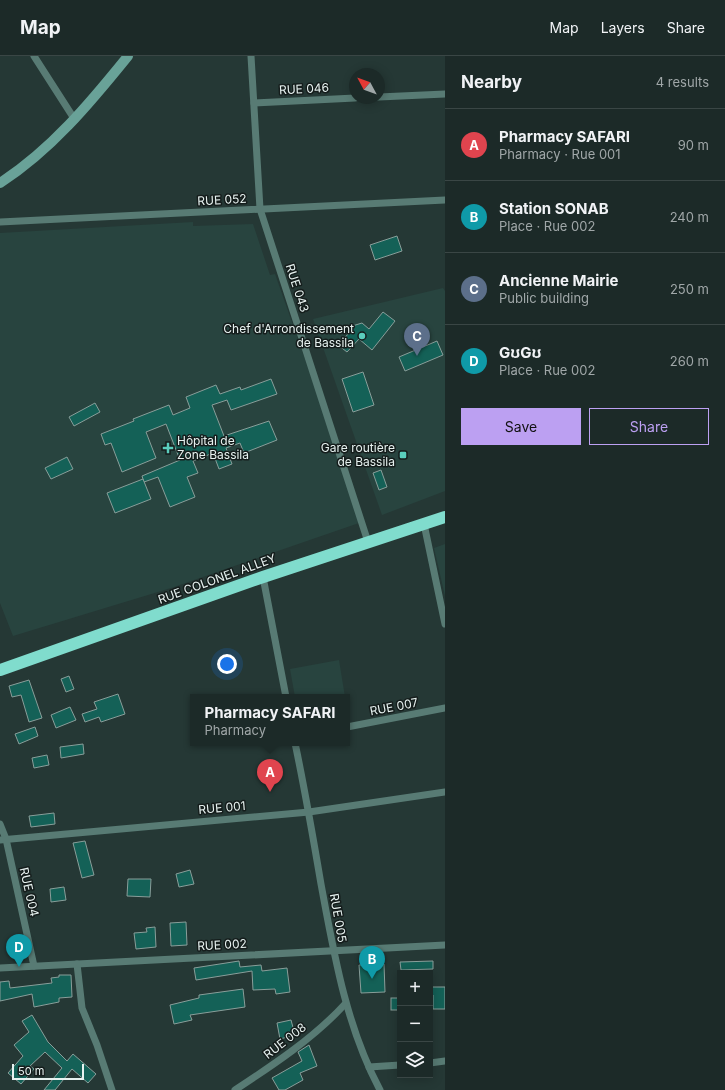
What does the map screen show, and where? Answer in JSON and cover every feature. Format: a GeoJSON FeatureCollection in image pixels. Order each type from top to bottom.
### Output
{"type":"FeatureCollection","features":[{"type":"Feature","properties":{"kind":"highway","name":"RUE COLONEL ALLEY"},"geometry":{"type":"LineString","coordinates":[[0,670],[263,577],[445,517]]}},
{"type":"Feature","properties":{"kind":"main road"},"geometry":{"type":"LineString","coordinates":[[0,183],[30,160],[75,120],[128,56]]}},
{"type":"Feature","properties":{"kind":"street"},"geometry":{"type":"LineString","coordinates":[[34,56],[75,120]]}},
{"type":"Feature","properties":{"kind":"street","name":"RUE 043"},"geometry":{"type":"LineString","coordinates":[[251,56],[260,209],[368,542]]}},
{"type":"Feature","properties":{"kind":"street"},"geometry":{"type":"LineString","coordinates":[[385,97],[445,94]]}},
{"type":"Feature","properties":{"kind":"street","name":"RUE 046"},"geometry":{"type":"LineString","coordinates":[[254,103],[349,98]]}},
{"type":"Feature","properties":{"kind":"street","name":"RUE 052"},"geometry":{"type":"LineString","coordinates":[[0,222],[445,200]]}},
{"type":"Feature","properties":{"kind":"street"},"geometry":{"type":"LineString","coordinates":[[424,524],[445,624]]}},
{"type":"Feature","properties":{"kind":"street"},"geometry":{"type":"LineString","coordinates":[[263,577],[285,694]]}},
{"type":"Feature","properties":{"kind":"street","name":"RUE 007"},"geometry":{"type":"LineString","coordinates":[[350,726],[445,708]]}},
{"type":"Feature","properties":{"kind":"street","name":"RUE 005"},"geometry":{"type":"LineString","coordinates":[[296,746],[309,812],[333,951],[345,1004],[369,1067],[380,1090]]}},
{"type":"Feature","properties":{"kind":"street","name":"RUE 001"},"geometry":{"type":"LineString","coordinates":[[3,840],[309,812],[445,792]]}},
{"type":"Feature","properties":{"kind":"street","name":"RUE 004"},"geometry":{"type":"LineString","coordinates":[[0,824],[34,966]]}},
{"type":"Feature","properties":{"kind":"street","name":"RUE 002"},"geometry":{"type":"LineString","coordinates":[[0,968],[445,945]]}},
{"type":"Feature","properties":{"kind":"street"},"geometry":{"type":"LineString","coordinates":[[77,964],[82,1008],[97,1045],[112,1090]]}},
{"type":"Feature","properties":{"kind":"street","name":"RUE 008"},"geometry":{"type":"LineString","coordinates":[[235,1090],[264,1071],[334,1017],[345,1004]]}},
{"type":"Feature","properties":{"kind":"street"},"geometry":{"type":"LineString","coordinates":[[433,1062],[445,1061]]}},
{"type":"Feature","properties":{"kind":"street"},"geometry":{"type":"LineString","coordinates":[[369,1067],[397,1065]]}},
{"type":"Feature","properties":{"kind":"shaded area","name":"Hôpital de Zone Bassila"},"geometry":{"type":"Polygon","coordinates":[[[193,222],[193,226],[253,224],[270,275],[275,274],[323,410],[359,523],[171,588],[13,636],[0,603],[0,233],[193,222]]]}},
{"type":"Feature","properties":{"kind":"shaded area"},"geometry":{"type":"Polygon","coordinates":[[[443,288],[445,291],[445,491],[382,515],[313,319],[443,288]]]}},
{"type":"Feature","properties":{"kind":"shaded area"},"geometry":{"type":"Polygon","coordinates":[[[445,544],[445,596],[434,548],[445,544]]]}},
{"type":"Feature","properties":{"kind":"shaded area"},"geometry":{"type":"Polygon","coordinates":[[[339,660],[345,694],[294,694],[290,669],[339,660]]]}},
{"type":"Feature","properties":{"kind":"building"},"geometry":{"type":"Polygon","coordinates":[[[397,236],[402,251],[375,260],[370,245],[397,236]]]}},
{"type":"Feature","properties":{"kind":"building","name":"Chef d'Arrondissement de Bassila"},"geometry":{"type":"Polygon","coordinates":[[[383,312],[395,321],[372,350],[359,339],[347,352],[338,345],[350,332],[349,327],[362,323],[369,329],[383,312]]]}},
{"type":"Feature","properties":{"kind":"building"},"geometry":{"type":"Polygon","coordinates":[[[437,341],[443,355],[405,371],[399,357],[437,341]]]}},
{"type":"Feature","properties":{"kind":"building"},"geometry":{"type":"Polygon","coordinates":[[[363,372],[374,405],[353,412],[342,379],[363,372]]]}},
{"type":"Feature","properties":{"kind":"building"},"geometry":{"type":"Polygon","coordinates":[[[271,379],[277,394],[231,410],[227,400],[212,405],[224,436],[269,421],[277,440],[244,453],[240,443],[226,448],[232,464],[219,469],[213,453],[193,461],[198,473],[187,477],[195,497],[170,507],[158,477],[144,482],[142,476],[180,460],[166,424],[146,432],[156,458],[122,472],[111,443],[105,445],[101,434],[134,421],[133,419],[169,405],[173,415],[190,408],[186,397],[216,385],[220,394],[240,387],[241,390],[271,379]]]}},
{"type":"Feature","properties":{"kind":"building"},"geometry":{"type":"Polygon","coordinates":[[[95,403],[100,412],[74,426],[69,417],[95,403]]]}},
{"type":"Feature","properties":{"kind":"building"},"geometry":{"type":"Polygon","coordinates":[[[67,457],[73,469],[51,479],[45,468],[67,457]]]}},
{"type":"Feature","properties":{"kind":"building"},"geometry":{"type":"Polygon","coordinates":[[[381,470],[387,487],[379,490],[373,473],[381,470]]]}},
{"type":"Feature","properties":{"kind":"building"},"geometry":{"type":"Polygon","coordinates":[[[143,479],[151,499],[115,513],[107,493],[143,479]]]}},
{"type":"Feature","properties":{"kind":"building"},"geometry":{"type":"Polygon","coordinates":[[[69,676],[74,689],[66,692],[61,679],[69,676]]]}},
{"type":"Feature","properties":{"kind":"building"},"geometry":{"type":"Polygon","coordinates":[[[29,680],[42,718],[29,722],[21,695],[12,697],[9,686],[29,680]]]}},
{"type":"Feature","properties":{"kind":"building"},"geometry":{"type":"Polygon","coordinates":[[[118,694],[125,714],[101,722],[99,717],[85,722],[82,714],[97,709],[94,702],[118,694]]]}},
{"type":"Feature","properties":{"kind":"building"},"geometry":{"type":"Polygon","coordinates":[[[70,707],[76,720],[56,728],[51,715],[70,707]]]}},
{"type":"Feature","properties":{"kind":"building"},"geometry":{"type":"Polygon","coordinates":[[[35,727],[38,736],[19,744],[15,734],[35,727]]]}},
{"type":"Feature","properties":{"kind":"building"},"geometry":{"type":"Polygon","coordinates":[[[83,744],[84,754],[61,758],[60,747],[83,744]]]}},
{"type":"Feature","properties":{"kind":"building"},"geometry":{"type":"Polygon","coordinates":[[[47,755],[49,765],[34,768],[32,758],[47,755]]]}},
{"type":"Feature","properties":{"kind":"building"},"geometry":{"type":"Polygon","coordinates":[[[54,813],[55,824],[31,827],[29,816],[54,813]]]}},
{"type":"Feature","properties":{"kind":"building"},"geometry":{"type":"Polygon","coordinates":[[[85,841],[94,875],[82,878],[73,843],[85,841]]]}},
{"type":"Feature","properties":{"kind":"building"},"geometry":{"type":"Polygon","coordinates":[[[190,870],[194,884],[179,887],[176,874],[190,870]]]}},
{"type":"Feature","properties":{"kind":"building"},"geometry":{"type":"Polygon","coordinates":[[[128,879],[151,879],[150,897],[127,896],[128,879]]]}},
{"type":"Feature","properties":{"kind":"building"},"geometry":{"type":"Polygon","coordinates":[[[64,887],[66,900],[51,902],[50,889],[64,887]]]}},
{"type":"Feature","properties":{"kind":"building"},"geometry":{"type":"Polygon","coordinates":[[[186,922],[187,945],[171,946],[170,923],[186,922]]]}},
{"type":"Feature","properties":{"kind":"building"},"geometry":{"type":"Polygon","coordinates":[[[155,927],[156,947],[136,949],[134,933],[147,932],[146,928],[155,927]]]}},
{"type":"Feature","properties":{"kind":"building"},"geometry":{"type":"Polygon","coordinates":[[[239,961],[240,967],[261,965],[262,971],[287,968],[290,992],[276,994],[275,989],[253,990],[252,971],[196,980],[194,968],[239,961]]]}},
{"type":"Feature","properties":{"kind":"building"},"geometry":{"type":"Polygon","coordinates":[[[433,961],[433,969],[401,970],[400,962],[433,961]]]}},
{"type":"Feature","properties":{"kind":"building"},"geometry":{"type":"Polygon","coordinates":[[[384,964],[385,992],[361,993],[359,965],[384,964]]]}},
{"type":"Feature","properties":{"kind":"building"},"geometry":{"type":"Polygon","coordinates":[[[59,975],[71,975],[72,997],[59,998],[59,1002],[34,1007],[32,994],[0,1001],[0,982],[9,981],[10,988],[52,983],[51,978],[59,977],[59,975]]]}},
{"type":"Feature","properties":{"kind":"building"},"geometry":{"type":"Polygon","coordinates":[[[433,987],[445,987],[445,1009],[433,1009],[433,987]]]}},
{"type":"Feature","properties":{"kind":"building"},"geometry":{"type":"Polygon","coordinates":[[[243,989],[245,1007],[190,1015],[192,1020],[174,1024],[170,1005],[199,998],[199,995],[243,989]]]}},
{"type":"Feature","properties":{"kind":"building"},"geometry":{"type":"Polygon","coordinates":[[[391,998],[397,998],[397,1010],[391,1010],[391,998]]]}},
{"type":"Feature","properties":{"kind":"building"},"geometry":{"type":"Polygon","coordinates":[[[32,1015],[48,1042],[67,1061],[73,1054],[96,1074],[88,1083],[72,1069],[55,1090],[44,1090],[62,1068],[45,1052],[30,1066],[34,1069],[21,1084],[8,1073],[23,1056],[14,1045],[29,1032],[22,1021],[32,1015]]]}},
{"type":"Feature","properties":{"kind":"building"},"geometry":{"type":"Polygon","coordinates":[[[291,1020],[295,1035],[280,1039],[277,1023],[291,1020]]]}},
{"type":"Feature","properties":{"kind":"building"},"geometry":{"type":"Polygon","coordinates":[[[309,1045],[317,1066],[300,1073],[303,1080],[285,1090],[279,1090],[272,1078],[302,1061],[298,1052],[309,1045]]]}},
{"type":"Feature","properties":{"kind":"place","name":"Chef d'Arrondissement de Bassila"},"geometry":{"type":"Point","coordinates":[362,336]}},
{"type":"Feature","properties":{"kind":"place","name":"Ancienne Mairie"},"geometry":{"type":"Point","coordinates":[417,356]}},
{"type":"Feature","properties":{"kind":"place","name":"Hôpital de Zone Bassila"},"geometry":{"type":"Point","coordinates":[168,448]}},
{"type":"Feature","properties":{"kind":"place","name":"Gare routière de Bassila"},"geometry":{"type":"Point","coordinates":[403,455]}},
{"type":"Feature","properties":{"kind":"place","name":"Pharmacy SAFARI"},"geometry":{"type":"Point","coordinates":[270,792]}},
{"type":"Feature","properties":{"kind":"place","name":"GʊGʊ"},"geometry":{"type":"Point","coordinates":[19,967]}},
{"type":"Feature","properties":{"kind":"place","name":"Station SONAB"},"geometry":{"type":"Point","coordinates":[372,979]}}]}
